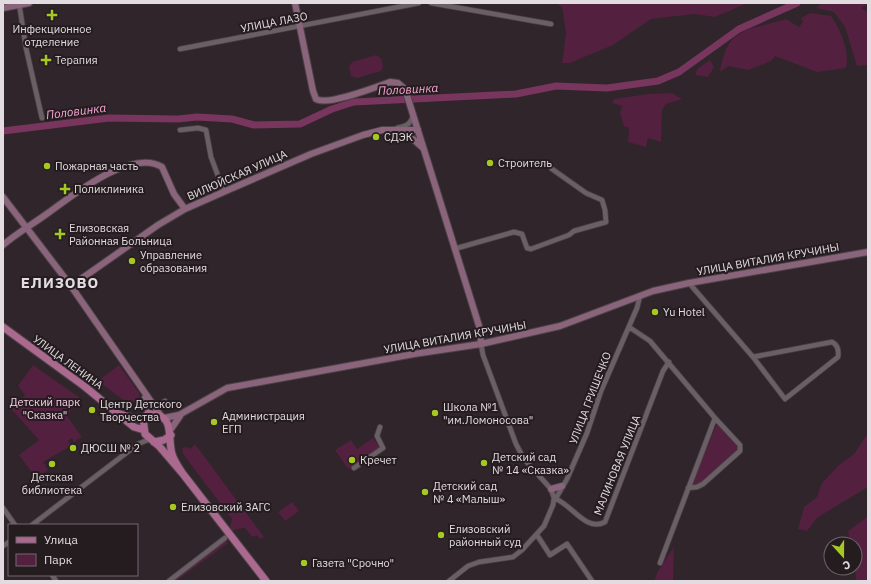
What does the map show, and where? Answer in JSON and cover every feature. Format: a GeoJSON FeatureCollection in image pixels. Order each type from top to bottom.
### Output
{"type":"FeatureCollection","features":[{"type":"Feature","properties":{"kind":"main road","name":"УЛИЦА ЛЕНИНА"},"geometry":{"type":"LineString","coordinates":[[3,327],[120,414],[134,427],[148,436],[183,474],[266,581]]}},
{"type":"Feature","properties":{"kind":"main road","name":"УЛИЦА ЛЕНИНА"},"geometry":{"type":"LineString","coordinates":[[120,414],[133,418],[146,416],[162,417]]}},
{"type":"Feature","properties":{"kind":"main road"},"geometry":{"type":"LineString","coordinates":[[146,416],[148,436],[164,440],[171,432],[162,417]]}},
{"type":"Feature","properties":{"kind":"main road","name":"УЛИЦА ЛЕНИНА"},"geometry":{"type":"LineString","coordinates":[[171,432],[173,456],[183,474]]}},
{"type":"Feature","properties":{"kind":"street"},"geometry":{"type":"LineString","coordinates":[[3,8],[29,3]]}},
{"type":"Feature","properties":{"kind":"street"},"geometry":{"type":"LineString","coordinates":[[295,3],[313,91],[316,99],[322,102],[390,82],[402,85],[418,130],[480,329],[483,354],[516,444],[524,459],[551,489],[554,498],[553,505]]}},
{"type":"Feature","properties":{"kind":"street","name":"УЛИЦА ЛАЗО"},"geometry":{"type":"LineString","coordinates":[[180,49],[419,3]]}},
{"type":"Feature","properties":{"kind":"street"},"geometry":{"type":"LineString","coordinates":[[431,3],[551,24]]}},
{"type":"Feature","properties":{"kind":"street"},"geometry":{"type":"LineString","coordinates":[[19,4],[26,48],[42,118]]}},
{"type":"Feature","properties":{"kind":"street"},"geometry":{"type":"LineString","coordinates":[[394,130],[406,127],[411,122],[413,115]]}},
{"type":"Feature","properties":{"kind":"street"},"geometry":{"type":"LineString","coordinates":[[180,130],[198,128],[206,130],[211,157],[224,192]]}},
{"type":"Feature","properties":{"kind":"street","name":"ВИЛЮЙСКАЯ УЛИЦА"},"geometry":{"type":"LineString","coordinates":[[71,286],[185,209],[311,154],[363,135],[382,130],[418,130]]}},
{"type":"Feature","properties":{"kind":"street"},"geometry":{"type":"LineString","coordinates":[[394,130],[399,134],[414,139],[423,148]]}},
{"type":"Feature","properties":{"kind":"street"},"geometry":{"type":"LineString","coordinates":[[3,245],[106,174],[139,164],[152,163],[162,167],[174,194],[185,209]]}},
{"type":"Feature","properties":{"kind":"street"},"geometry":{"type":"LineString","coordinates":[[454,247],[514,232],[522,234],[528,248],[531,249],[574,232],[606,222],[602,200],[586,193],[552,169]]}},
{"type":"Feature","properties":{"kind":"street"},"geometry":{"type":"LineString","coordinates":[[3,196],[71,286],[143,392],[156,407],[162,417]]}},
{"type":"Feature","properties":{"kind":"street","name":"УЛИЦА ВИТАЛИЯ КРУЧИНЫ"},"geometry":{"type":"LineString","coordinates":[[162,417],[173,417],[227,388],[481,344],[560,326],[640,296],[690,283],[868,252]]}},
{"type":"Feature","properties":{"kind":"street"},"geometry":{"type":"LineString","coordinates":[[690,283],[753,357],[785,399],[838,356],[838,350],[836,344],[832,342],[753,357]]}},
{"type":"Feature","properties":{"kind":"street","name":"УЛИЦА ГРИШЕЧКО"},"geometry":{"type":"LineString","coordinates":[[449,581],[468,566],[479,562],[513,556],[525,548],[537,535],[550,516],[553,505],[587,433],[601,391],[640,301],[640,296]]}},
{"type":"Feature","properties":{"kind":"street"},"geometry":{"type":"LineString","coordinates":[[629,327],[650,341],[715,418],[740,445],[740,451],[703,484],[697,487],[688,488]]}},
{"type":"Feature","properties":{"kind":"street","name":"МАЛИНОВАЯ УЛИЦА"},"geometry":{"type":"LineString","coordinates":[[556,499],[590,524],[599,525],[605,522],[663,371],[669,362]]}},
{"type":"Feature","properties":{"kind":"street"},"geometry":{"type":"LineString","coordinates":[[143,392],[148,402],[146,416]]}},
{"type":"Feature","properties":{"kind":"street"},"geometry":{"type":"LineString","coordinates":[[156,407],[165,401]]}},
{"type":"Feature","properties":{"kind":"street","name":"УЛИЦА ВИТАЛИЯ КРУЧИНЫ"},"geometry":{"type":"LineString","coordinates":[[171,432],[175,421],[186,411]]}},
{"type":"Feature","properties":{"kind":"street"},"geometry":{"type":"LineString","coordinates":[[660,563],[715,418]]}},
{"type":"Feature","properties":{"kind":"street"},"geometry":{"type":"LineString","coordinates":[[354,468],[383,448],[376,436],[380,427]]}},
{"type":"Feature","properties":{"kind":"street"},"geometry":{"type":"LineString","coordinates":[[33,524],[148,436]]}},
{"type":"Feature","properties":{"kind":"street"},"geometry":{"type":"LineString","coordinates":[[551,489],[562,486]]}},
{"type":"Feature","properties":{"kind":"street"},"geometry":{"type":"LineString","coordinates":[[3,508],[14,524]]}},
{"type":"Feature","properties":{"kind":"street"},"geometry":{"type":"LineString","coordinates":[[537,535],[550,555],[567,544],[592,581]]}},
{"type":"Feature","properties":{"kind":"street"},"geometry":{"type":"LineString","coordinates":[[169,581],[225,538]]}},
{"type":"Feature","properties":{"kind":"green space"},"geometry":{"type":"Polygon","coordinates":[[[555,3],[748,3],[715,17],[694,14],[651,19],[613,45],[570,63],[562,63],[566,33],[562,7],[555,3]]]}},
{"type":"Feature","properties":{"kind":"green space"},"geometry":{"type":"Polygon","coordinates":[[[822,3],[868,3],[868,5],[861,8],[868,12],[868,65],[857,66],[845,27],[834,12],[816,8],[822,3]]]}},
{"type":"Feature","properties":{"kind":"green space"},"geometry":{"type":"Polygon","coordinates":[[[810,13],[831,16],[844,41],[847,54],[846,68],[817,72],[775,56],[771,61],[748,70],[728,66],[720,72],[723,57],[728,46],[734,38],[741,33],[786,19],[799,27],[803,22],[801,18],[810,13]]]}},
{"type":"Feature","properties":{"kind":"green space"},"geometry":{"type":"Polygon","coordinates":[[[376,55],[381,58],[383,67],[381,71],[357,78],[351,76],[349,66],[352,62],[376,55]]]}},
{"type":"Feature","properties":{"kind":"green space"},"geometry":{"type":"Polygon","coordinates":[[[710,60],[714,67],[708,77],[695,75],[697,69],[710,60]]]}},
{"type":"Feature","properties":{"kind":"green space"},"geometry":{"type":"Polygon","coordinates":[[[672,93],[682,99],[666,104],[662,110],[661,142],[648,138],[646,147],[628,142],[629,128],[624,126],[620,113],[622,106],[612,103],[614,99],[648,94],[672,93]]]}},
{"type":"Feature","properties":{"kind":"green space","name":"Детский парк \"Сказка\""},"geometry":{"type":"Polygon","coordinates":[[[33,365],[80,398],[67,416],[82,437],[74,442],[72,438],[68,441],[71,446],[43,462],[48,470],[36,478],[19,455],[39,440],[12,410],[25,395],[18,386],[33,365]]]}},
{"type":"Feature","properties":{"kind":"green space"},"geometry":{"type":"Polygon","coordinates":[[[119,365],[139,393],[140,397],[130,405],[98,381],[119,365]]]}},
{"type":"Feature","properties":{"kind":"green space"},"geometry":{"type":"Polygon","coordinates":[[[717,424],[737,446],[738,450],[703,482],[696,486],[691,484],[717,424]]]}},
{"type":"Feature","properties":{"kind":"green space"},"geometry":{"type":"Polygon","coordinates":[[[868,433],[868,487],[818,517],[807,531],[798,529],[804,507],[817,497],[822,483],[839,465],[854,454],[868,433]]]}},
{"type":"Feature","properties":{"kind":"green space","name":"Кречет"},"geometry":{"type":"Polygon","coordinates":[[[373,438],[380,448],[348,469],[335,450],[351,440],[357,449],[373,438]]]}},
{"type":"Feature","properties":{"kind":"green space"},"geometry":{"type":"Polygon","coordinates":[[[195,444],[264,537],[260,539],[257,535],[252,537],[245,528],[232,531],[230,528],[232,519],[183,454],[182,448],[186,447],[190,449],[195,444]]]}},
{"type":"Feature","properties":{"kind":"green space"},"geometry":{"type":"Polygon","coordinates":[[[292,502],[299,511],[285,521],[278,512],[292,502]]]}},
{"type":"Feature","properties":{"kind":"green space"},"geometry":{"type":"Polygon","coordinates":[[[868,516],[868,581],[856,581],[856,576],[863,576],[863,536],[849,536],[848,531],[868,516]]]}},
{"type":"Feature","properties":{"kind":"green space"},"geometry":{"type":"Polygon","coordinates":[[[224,537],[228,543],[176,581],[166,581],[224,537]]]}},
{"type":"Feature","properties":{"kind":"green space"},"geometry":{"type":"Polygon","coordinates":[[[674,547],[673,581],[654,581],[658,571],[674,547]]]}},
{"type":"Feature","properties":{"kind":"waterway","name":"Половинка"},"geometry":{"type":"LineString","coordinates":[[3,131],[109,118],[178,119],[197,117],[232,119],[254,125],[300,124],[332,109],[354,102],[516,94],[556,86],[607,88],[658,81],[679,72],[739,29],[797,3]]}},
{"type":"Feature","properties":{"kind":"place","name":"Инфекционное отделение"},"geometry":{"type":"Point","coordinates":[52,15]}},
{"type":"Feature","properties":{"kind":"place","name":"Терапия"},"geometry":{"type":"Point","coordinates":[46,60]}},
{"type":"Feature","properties":{"kind":"place","name":"СДЭК"},"geometry":{"type":"Point","coordinates":[376,137]}},
{"type":"Feature","properties":{"kind":"place","name":"Строитель"},"geometry":{"type":"Point","coordinates":[490,163]}},
{"type":"Feature","properties":{"kind":"place","name":"Пожарная часть"},"geometry":{"type":"Point","coordinates":[47,166]}},
{"type":"Feature","properties":{"kind":"place","name":"Поликлиника"},"geometry":{"type":"Point","coordinates":[65,189]}},
{"type":"Feature","properties":{"kind":"place","name":"Елизовская Районная Больница"},"geometry":{"type":"Point","coordinates":[60,234]}},
{"type":"Feature","properties":{"kind":"place","name":"Управление образования"},"geometry":{"type":"Point","coordinates":[132,261]}},
{"type":"Feature","properties":{"kind":"place","name":"Yu Hotel"},"geometry":{"type":"Point","coordinates":[655,312]}},
{"type":"Feature","properties":{"kind":"place","name":"Центр Детского Творчества"},"geometry":{"type":"Point","coordinates":[92,410]}},
{"type":"Feature","properties":{"kind":"place","name":"Школа №1 \"им.Ломоносова\""},"geometry":{"type":"Point","coordinates":[435,413]}},
{"type":"Feature","properties":{"kind":"place","name":"Администрация ЕГП"},"geometry":{"type":"Point","coordinates":[214,422]}},
{"type":"Feature","properties":{"kind":"place","name":"ДЮСШ № 2"},"geometry":{"type":"Point","coordinates":[73,448]}},
{"type":"Feature","properties":{"kind":"place","name":"Кречет"},"geometry":{"type":"Point","coordinates":[352,460]}},
{"type":"Feature","properties":{"kind":"place","name":"Детский сад № 14 «Сказка»"},"geometry":{"type":"Point","coordinates":[484,463]}},
{"type":"Feature","properties":{"kind":"place","name":"Детская библиотека"},"geometry":{"type":"Point","coordinates":[52,464]}},
{"type":"Feature","properties":{"kind":"place","name":"Детский сад № 4 «Малыш»"},"geometry":{"type":"Point","coordinates":[425,492]}},
{"type":"Feature","properties":{"kind":"place","name":"Елизовский ЗАГС"},"geometry":{"type":"Point","coordinates":[173,507]}},
{"type":"Feature","properties":{"kind":"place","name":"Елизовский районный суд"},"geometry":{"type":"Point","coordinates":[441,535]}},
{"type":"Feature","properties":{"kind":"place","name":"Газета \"Срочно\""},"geometry":{"type":"Point","coordinates":[304,563]}},
{"type":"Feature","properties":{"kind":"district","name":"ЕЛИЗОВО"},"geometry":{"type":"Point","coordinates":[60,282]}}]}
